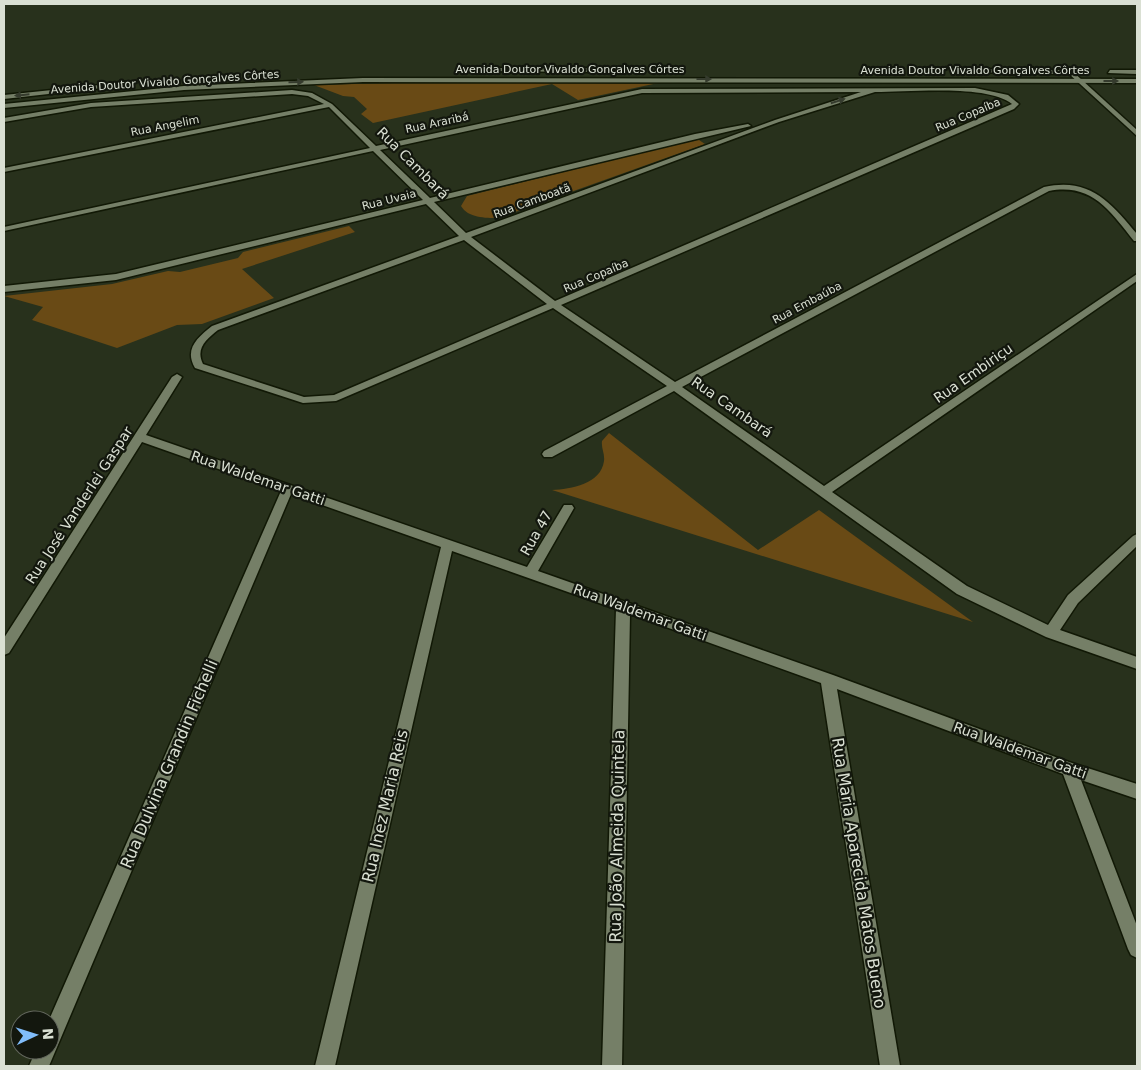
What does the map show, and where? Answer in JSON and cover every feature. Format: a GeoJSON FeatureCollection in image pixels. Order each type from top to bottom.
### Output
{"type":"FeatureCollection","features":[{"type":"Feature","properties":{"kind":"street","name":"Avenida Doutor Vivaldo Gonçalves Côrtes"},"geometry":{"type":"LineString","coordinates":[[481,70],[595,70]]}},
{"type":"Feature","properties":{"kind":"street","name":"Avenida Doutor Vivaldo Gonçalves Côrtes"},"geometry":{"type":"LineString","coordinates":[[964,71],[1080,72]]}},
{"type":"Feature","properties":{"kind":"street"},"geometry":{"type":"LineString","coordinates":[[1070,72],[1137,134]]}},
{"type":"Feature","properties":{"kind":"street","name":"Avenida Doutor Vivaldo Gonçalves Côrtes"},"geometry":{"type":"LineString","coordinates":[[1099,72],[1137,72]]}},
{"type":"Feature","properties":{"kind":"street","name":"Avenida Doutor Vivaldo Gonçalves Côrtes"},"geometry":{"type":"LineString","coordinates":[[180,80],[199,79]]}},
{"type":"Feature","properties":{"kind":"street","name":"Avenida Doutor Vivaldo Gonçalves Côrtes"},"geometry":{"type":"LineString","coordinates":[[4,106],[184,88],[363,80],[1137,81]]}},
{"type":"Feature","properties":{"kind":"street","name":"Avenida Doutor Vivaldo Gonçalves Côrtes"},"geometry":{"type":"LineString","coordinates":[[4,97],[103,87]]}},
{"type":"Feature","properties":{"kind":"street","name":"Rua Araribá"},"geometry":{"type":"LineString","coordinates":[[792,89],[808,99],[801,113]]}},
{"type":"Feature","properties":{"kind":"street","name":"Rua Araribá"},"geometry":{"type":"LineString","coordinates":[[4,230],[642,91],[792,89],[987,91],[1010,98]]}},
{"type":"Feature","properties":{"kind":"street","name":"Rua Camboatã"},"geometry":{"type":"LineString","coordinates":[[200,340],[215,328],[777,121],[875,90]]}},
{"type":"Feature","properties":{"kind":"street","name":"Rua Cambará"},"geometry":{"type":"LineString","coordinates":[[4,120],[91,105],[292,92],[318,97],[375,148],[465,237],[556,306],[674,386],[962,590],[1051,633],[1137,663]]}},
{"type":"Feature","properties":{"kind":"street","name":"Rua Copaíba"},"geometry":{"type":"LineString","coordinates":[[200,340],[194,349],[194,358],[199,366],[303,400],[319,401],[352,393],[1012,108],[1016,104],[1010,98]]}},
{"type":"Feature","properties":{"kind":"street","name":"Rua Angelim"},"geometry":{"type":"LineString","coordinates":[[4,170],[330,106]]}},
{"type":"Feature","properties":{"kind":"street","name":"Rua Uvaia"},"geometry":{"type":"LineString","coordinates":[[4,289],[116,277],[696,136],[777,121]]}},
{"type":"Feature","properties":{"kind":"street"},"geometry":{"type":"LineString","coordinates":[[696,136],[716,145]]}},
{"type":"Feature","properties":{"kind":"street","name":"Rua Embaúba"},"geometry":{"type":"LineString","coordinates":[[548,454],[1048,189],[1062,186],[1081,189],[1102,199],[1137,239]]}},
{"type":"Feature","properties":{"kind":"street","name":"Rua Embiriçu"},"geometry":{"type":"LineString","coordinates":[[824,492],[1137,276]]}},
{"type":"Feature","properties":{"kind":"street","name":"Rua José Vanderlei Gaspar"},"geometry":{"type":"LineString","coordinates":[[4,650],[177,377]]}},
{"type":"Feature","properties":{"kind":"street","name":"Rua Waldemar Gatti"},"geometry":{"type":"LineString","coordinates":[[140,437],[623,606],[828,679],[1069,769],[1137,791]]}},
{"type":"Feature","properties":{"kind":"street","name":"Rua Dulvina Grandin Fichelli"},"geometry":{"type":"LineString","coordinates":[[60,1018],[288,488]]}},
{"type":"Feature","properties":{"kind":"street","name":"Rua 47"},"geometry":{"type":"LineString","coordinates":[[530,573],[568,508]]}},
{"type":"Feature","properties":{"kind":"street"},"geometry":{"type":"LineString","coordinates":[[1051,633],[1073,599],[1137,539]]}},
{"type":"Feature","properties":{"kind":"street","name":"Rua Inez Maria Reis"},"geometry":{"type":"LineString","coordinates":[[325,1066],[447,546]]}},
{"type":"Feature","properties":{"kind":"street","name":"Rua João Almeida Quintela"},"geometry":{"type":"LineString","coordinates":[[612,1066],[623,606]]}},
{"type":"Feature","properties":{"kind":"street","name":"Rua Maria Aparecida Matos Bueno"},"geometry":{"type":"LineString","coordinates":[[828,679],[890,1066]]}},
{"type":"Feature","properties":{"kind":"street"},"geometry":{"type":"LineString","coordinates":[[1069,769],[1137,949]]}},
{"type":"Feature","properties":{"kind":"shaded area"},"geometry":{"type":"Polygon","coordinates":[[[394,83],[658,83],[578,100],[552,84],[373,123],[361,114],[367,109],[354,97],[343,96],[314,85],[394,83]]]}},
{"type":"Feature","properties":{"kind":"shaded area"},"geometry":{"type":"Polygon","coordinates":[[[692,140],[699,140],[705,144],[498,218],[472,215],[461,206],[467,196],[692,140]]]}},
{"type":"Feature","properties":{"kind":"shaded area"},"geometry":{"type":"Polygon","coordinates":[[[349,226],[355,232],[242,269],[274,298],[202,324],[177,325],[117,348],[32,320],[43,307],[4,296],[112,284],[168,271],[180,272],[238,258],[243,252],[349,226]]]}},
{"type":"Feature","properties":{"kind":"shaded area"},"geometry":{"type":"Polygon","coordinates":[[[609,433],[758,550],[819,510],[973,622],[552,490],[584,484],[597,475],[602,469],[604,461],[602,441],[609,433]]]}}]}
